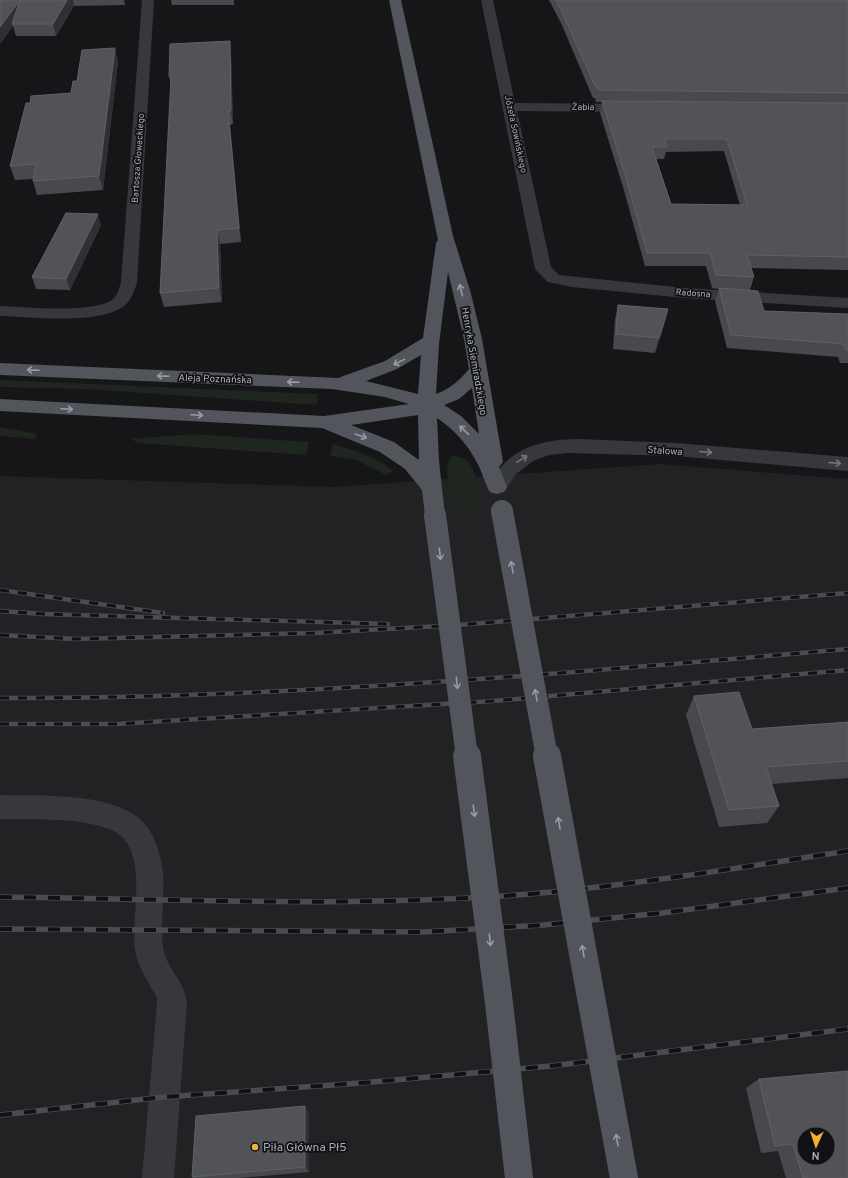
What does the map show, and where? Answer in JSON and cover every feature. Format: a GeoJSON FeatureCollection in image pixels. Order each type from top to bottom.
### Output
{"type":"FeatureCollection","features":[{"type":"Feature","properties":{"kind":"main road","name":"Henryka Siemiradzkiego"},"geometry":{"type":"LineString","coordinates":[[395,0],[444,236],[462,290],[478,369],[500,499]]}},
{"type":"Feature","properties":{"kind":"main road","name":"Henryka Siemiradzkiego"},"geometry":{"type":"LineString","coordinates":[[444,236],[431,340],[427,405],[432,489],[499,1002],[519,1178]]}},
{"type":"Feature","properties":{"kind":"main road"},"geometry":{"type":"LineString","coordinates":[[332,383],[359,378],[402,361],[431,340]]}},
{"type":"Feature","properties":{"kind":"main road","name":"Aleja Poznańska"},"geometry":{"type":"LineString","coordinates":[[0,369],[332,383],[380,388],[416,399],[455,422],[475,441],[489,463],[500,499]]}},
{"type":"Feature","properties":{"kind":"main road"},"geometry":{"type":"LineString","coordinates":[[0,405],[324,422],[381,416],[409,411],[427,405],[452,395],[469,381],[478,369]]}},
{"type":"Feature","properties":{"kind":"main road"},"geometry":{"type":"LineString","coordinates":[[324,422],[372,440],[396,452],[417,467],[432,489]]}},
{"type":"Feature","properties":{"kind":"main road"},"geometry":{"type":"LineString","coordinates":[[500,499],[624,1178]]}},
{"type":"Feature","properties":{"kind":"street","name":"Bartosza Głowackiego"},"geometry":{"type":"LineString","coordinates":[[0,311],[90,312],[110,308],[124,297],[129,282],[148,0]]}},
{"type":"Feature","properties":{"kind":"street","name":"Józefa Sowińskiego"},"geometry":{"type":"LineString","coordinates":[[487,0],[543,269]]}},
{"type":"Feature","properties":{"kind":"street","name":"Żabia"},"geometry":{"type":"LineString","coordinates":[[510,107],[644,108]]}},
{"type":"Feature","properties":{"kind":"street","name":"Radosna"},"geometry":{"type":"LineString","coordinates":[[543,269],[554,278],[577,283],[685,293],[848,303]]}},
{"type":"Feature","properties":{"kind":"street","name":"Stalowa"},"geometry":{"type":"LineString","coordinates":[[500,499],[502,477],[516,463],[538,451],[556,447],[639,448],[848,464]]}},
{"type":"Feature","properties":{"kind":"street"},"geometry":{"type":"LineString","coordinates":[[0,807],[78,811],[100,814],[117,818],[131,827],[140,839],[149,872],[149,949],[153,962],[172,997],[172,1014],[158,1178]]}},
{"type":"Feature","properties":{"kind":"shaded area"},"geometry":{"type":"Polygon","coordinates":[[[0,380],[318,394],[317,405],[86,389],[0,387],[0,380]]]}},
{"type":"Feature","properties":{"kind":"shaded area"},"geometry":{"type":"Polygon","coordinates":[[[0,427],[37,434],[35,439],[0,436],[0,427]]]}},
{"type":"Feature","properties":{"kind":"shaded area"},"geometry":{"type":"Polygon","coordinates":[[[193,434],[309,442],[306,455],[138,443],[131,439],[193,434]]]}},
{"type":"Feature","properties":{"kind":"shaded area"},"geometry":{"type":"Polygon","coordinates":[[[333,444],[372,457],[393,471],[386,475],[356,460],[330,456],[333,444]]]}},
{"type":"Feature","properties":{"kind":"shaded area"},"geometry":{"type":"Polygon","coordinates":[[[452,456],[461,457],[468,461],[473,468],[478,485],[482,511],[455,513],[447,475],[447,467],[452,456]]]}},
{"type":"Feature","properties":{"kind":"shaded area"},"geometry":{"type":"Polygon","coordinates":[[[660,464],[848,479],[848,1178],[0,1178],[0,476],[333,487],[660,464]]]}},
{"type":"Feature","properties":{"kind":"building"},"geometry":{"type":"Polygon","coordinates":[[[0,0],[20,0],[0,27],[0,0]]]}},
{"type":"Feature","properties":{"kind":"building"},"geometry":{"type":"Polygon","coordinates":[[[20,0],[67,0],[53,24],[12,24],[20,0]]]}},
{"type":"Feature","properties":{"kind":"building"},"geometry":{"type":"Polygon","coordinates":[[[556,0],[848,0],[848,93],[598,90],[556,0]]]}},
{"type":"Feature","properties":{"kind":"building"},"geometry":{"type":"Polygon","coordinates":[[[230,41],[231,111],[228,111],[239,228],[217,230],[219,288],[160,293],[171,77],[169,76],[170,44],[230,41]]]}},
{"type":"Feature","properties":{"kind":"building"},"geometry":{"type":"Polygon","coordinates":[[[115,48],[99,176],[33,181],[36,164],[10,166],[26,103],[30,103],[31,96],[71,93],[73,81],[77,81],[82,50],[115,48]]]}},
{"type":"Feature","properties":{"kind":"building"},"geometry":{"type":"Polygon","coordinates":[[[602,101],[848,103],[848,257],[747,255],[754,277],[716,275],[710,253],[647,253],[625,174],[602,101]],[[664,139],[667,147],[652,147],[671,204],[747,205],[727,139],[664,139]]]}},
{"type":"Feature","properties":{"kind":"building"},"geometry":{"type":"Polygon","coordinates":[[[66,213],[98,214],[66,279],[32,277],[66,213]]]}},
{"type":"Feature","properties":{"kind":"building"},"geometry":{"type":"Polygon","coordinates":[[[719,288],[758,291],[764,311],[848,314],[848,350],[846,350],[844,344],[731,335],[719,288]]]}},
{"type":"Feature","properties":{"kind":"building"},"geometry":{"type":"Polygon","coordinates":[[[618,305],[668,309],[659,338],[616,334],[618,305]]]}},
{"type":"Feature","properties":{"kind":"building"},"geometry":{"type":"Polygon","coordinates":[[[739,692],[752,729],[848,722],[848,761],[766,767],[779,806],[729,810],[694,696],[739,692]]]}},
{"type":"Feature","properties":{"kind":"building"},"geometry":{"type":"Polygon","coordinates":[[[848,1071],[848,1178],[803,1178],[799,1166],[836,1166],[836,1126],[796,1126],[796,1154],[793,1144],[775,1146],[759,1079],[848,1071]]]}},
{"type":"Feature","properties":{"kind":"building","name":"Piła Główna Pł5"},"geometry":{"type":"Polygon","coordinates":[[[305,1106],[305,1167],[192,1177],[196,1116],[305,1106]]]}},
{"type":"Feature","properties":{"kind":"railway"},"geometry":{"type":"LineString","coordinates":[[0,590],[163,613]]}},
{"type":"Feature","properties":{"kind":"railway"},"geometry":{"type":"LineString","coordinates":[[0,635],[76,639],[314,633],[458,625],[848,593]]}},
{"type":"Feature","properties":{"kind":"railway"},"geometry":{"type":"LineString","coordinates":[[0,611],[43,614],[388,624]]}},
{"type":"Feature","properties":{"kind":"railway"},"geometry":{"type":"LineString","coordinates":[[0,698],[80,698],[292,691],[531,675],[848,649]]}},
{"type":"Feature","properties":{"kind":"railway"},"geometry":{"type":"LineString","coordinates":[[0,724],[117,724],[493,701],[848,670]]}},
{"type":"Feature","properties":{"kind":"railway"},"geometry":{"type":"LineString","coordinates":[[0,897],[265,902],[398,901],[464,898],[530,894],[610,886],[848,851]]}},
{"type":"Feature","properties":{"kind":"railway"},"geometry":{"type":"LineString","coordinates":[[0,929],[423,932],[543,925],[662,913],[848,888]]}},
{"type":"Feature","properties":{"kind":"railway"},"geometry":{"type":"LineString","coordinates":[[0,1115],[164,1097],[361,1083],[551,1066],[848,1029]]}},
{"type":"Feature","properties":{"kind":"place","name":"Piła Główna Pł5"},"geometry":{"type":"Point","coordinates":[255,1147]}}]}
